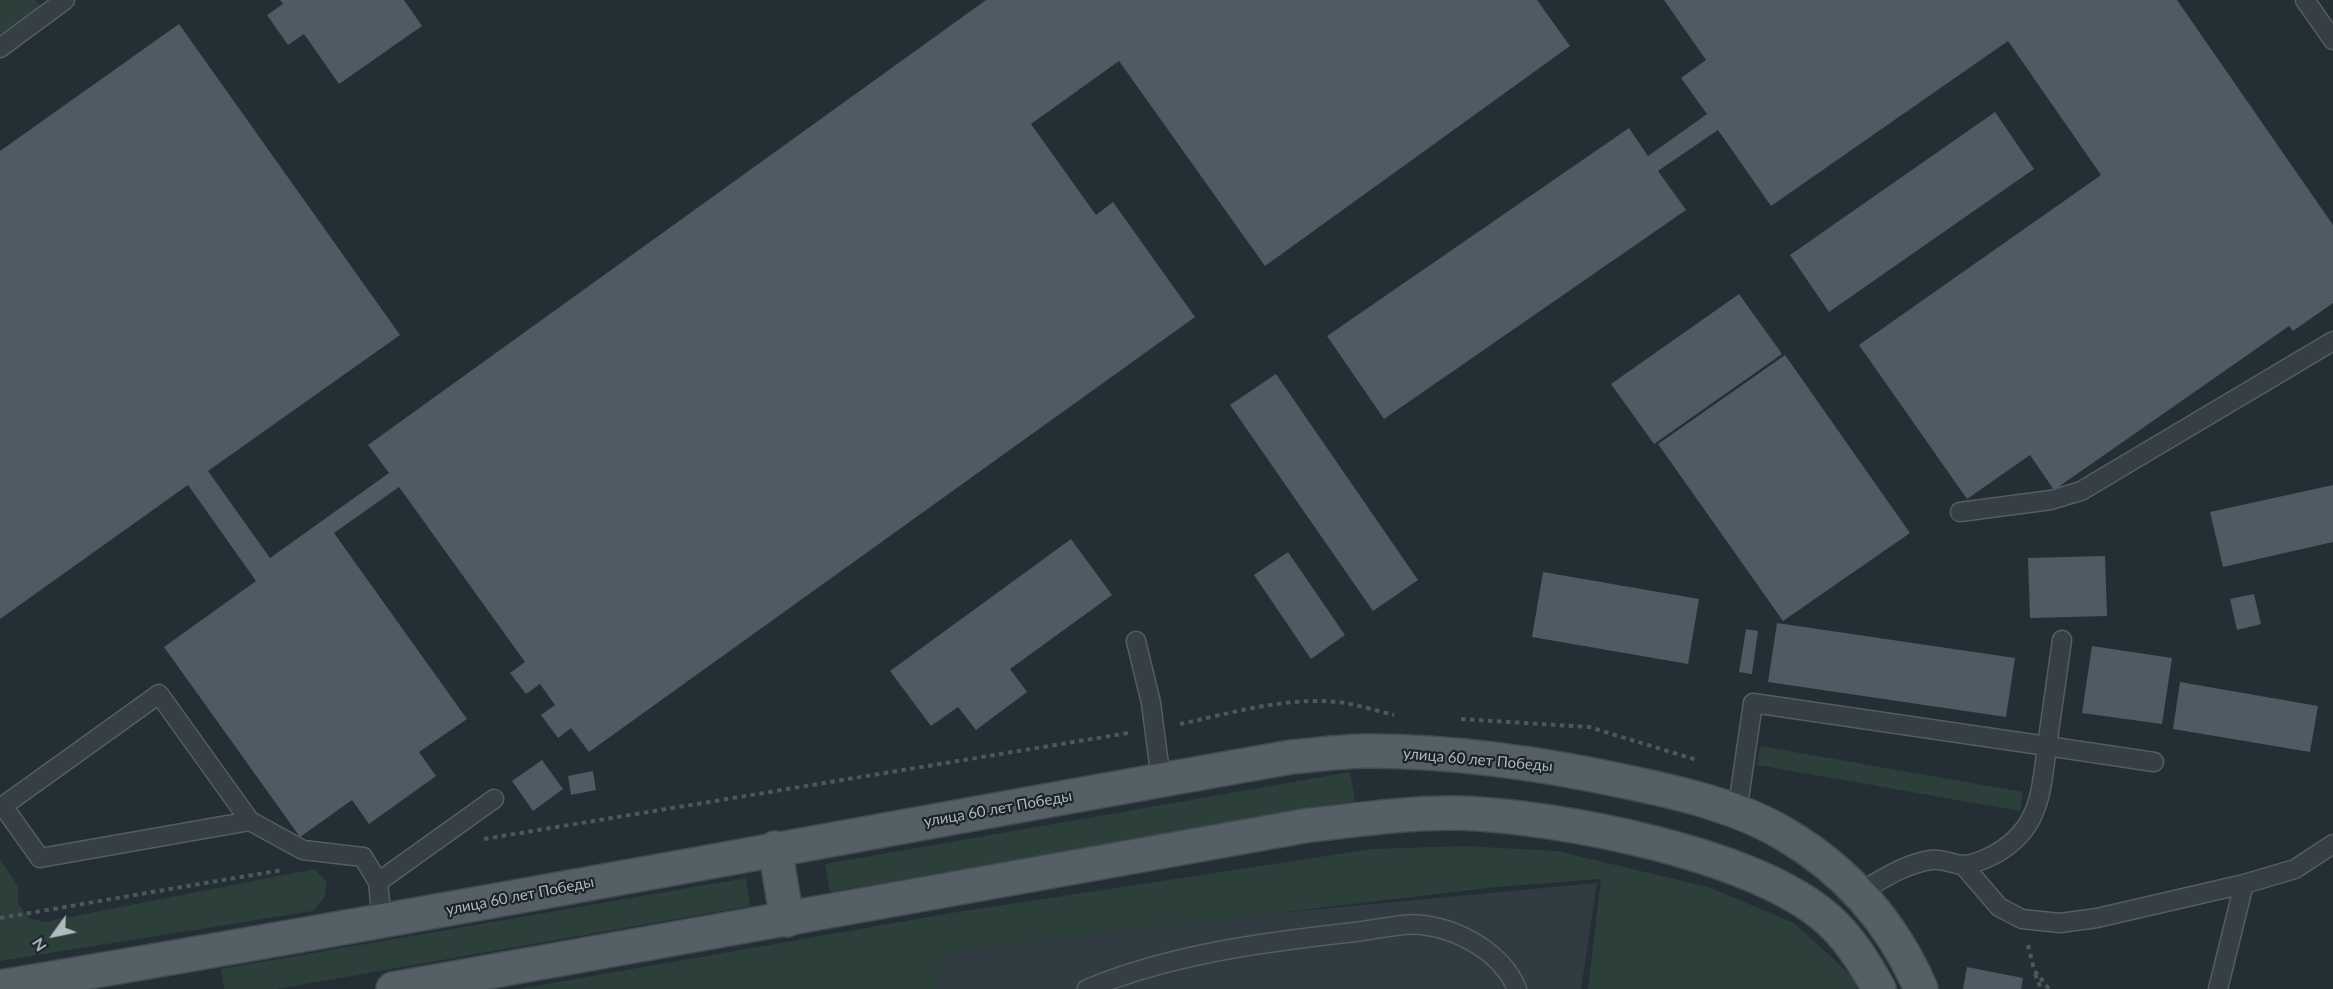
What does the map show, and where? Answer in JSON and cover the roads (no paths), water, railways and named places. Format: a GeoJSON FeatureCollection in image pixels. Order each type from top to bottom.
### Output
{"type":"FeatureCollection","features":[{"type":"Feature","properties":{"kind":"main road","name":"улица 60 лет Победы"},"geometry":{"type":"LineString","coordinates":[[0,987],[382,922],[774,848],[1161,780],[1301,756],[1365,751],[1447,754],[1563,768],[1668,790],[1737,812],[1785,834],[1827,863],[1860,892],[1891,933],[1921,989]]}},
{"type":"Feature","properties":{"kind":"main road"},"geometry":{"type":"LineString","coordinates":[[393,989],[1304,826],[1377,817],[1454,813],[1549,822],[1673,848],[1739,868],[1794,894],[1835,926],[1865,964],[1879,989]]}},
{"type":"Feature","properties":{"kind":"main road"},"geometry":{"type":"LineString","coordinates":[[774,848],[787,920]]}},
{"type":"Feature","properties":{"kind":"lane"},"geometry":{"type":"LineString","coordinates":[[0,48],[65,0]]}},
{"type":"Feature","properties":{"kind":"lane"},"geometry":{"type":"LineString","coordinates":[[2305,0],[2333,40]]}},
{"type":"Feature","properties":{"kind":"lane"},"geometry":{"type":"LineString","coordinates":[[1960,512],[2052,500],[2081,491],[2333,341]]}},
{"type":"Feature","properties":{"kind":"lane"},"geometry":{"type":"LineString","coordinates":[[1860,892],[1901,868],[1933,859],[1963,865],[1990,857],[2013,843],[2030,823],[2042,785],[2062,640]]}},
{"type":"Feature","properties":{"kind":"lane"},"geometry":{"type":"LineString","coordinates":[[1136,641],[1151,703],[1161,780]]}},
{"type":"Feature","properties":{"kind":"lane"},"geometry":{"type":"LineString","coordinates":[[250,821],[40,858],[3,806],[159,694],[250,821],[303,850],[363,856],[378,882],[382,922]]}},
{"type":"Feature","properties":{"kind":"lane"},"geometry":{"type":"LineString","coordinates":[[1737,812],[1753,703],[2154,762]]}},
{"type":"Feature","properties":{"kind":"lane"},"geometry":{"type":"LineString","coordinates":[[378,882],[494,799]]}},
{"type":"Feature","properties":{"kind":"lane"},"geometry":{"type":"LineString","coordinates":[[1963,865],[1999,907],[2022,919],[2060,922],[2097,918],[2244,885],[2295,869],[2333,844]]}},
{"type":"Feature","properties":{"kind":"lane"},"geometry":{"type":"LineString","coordinates":[[2218,989],[2244,885]]}},
{"type":"Feature","properties":{"kind":"lane"},"geometry":{"type":"LineString","coordinates":[[1087,989],[1129,971],[1269,942],[1422,924],[1473,940],[1511,975],[1516,989]]}}]}
